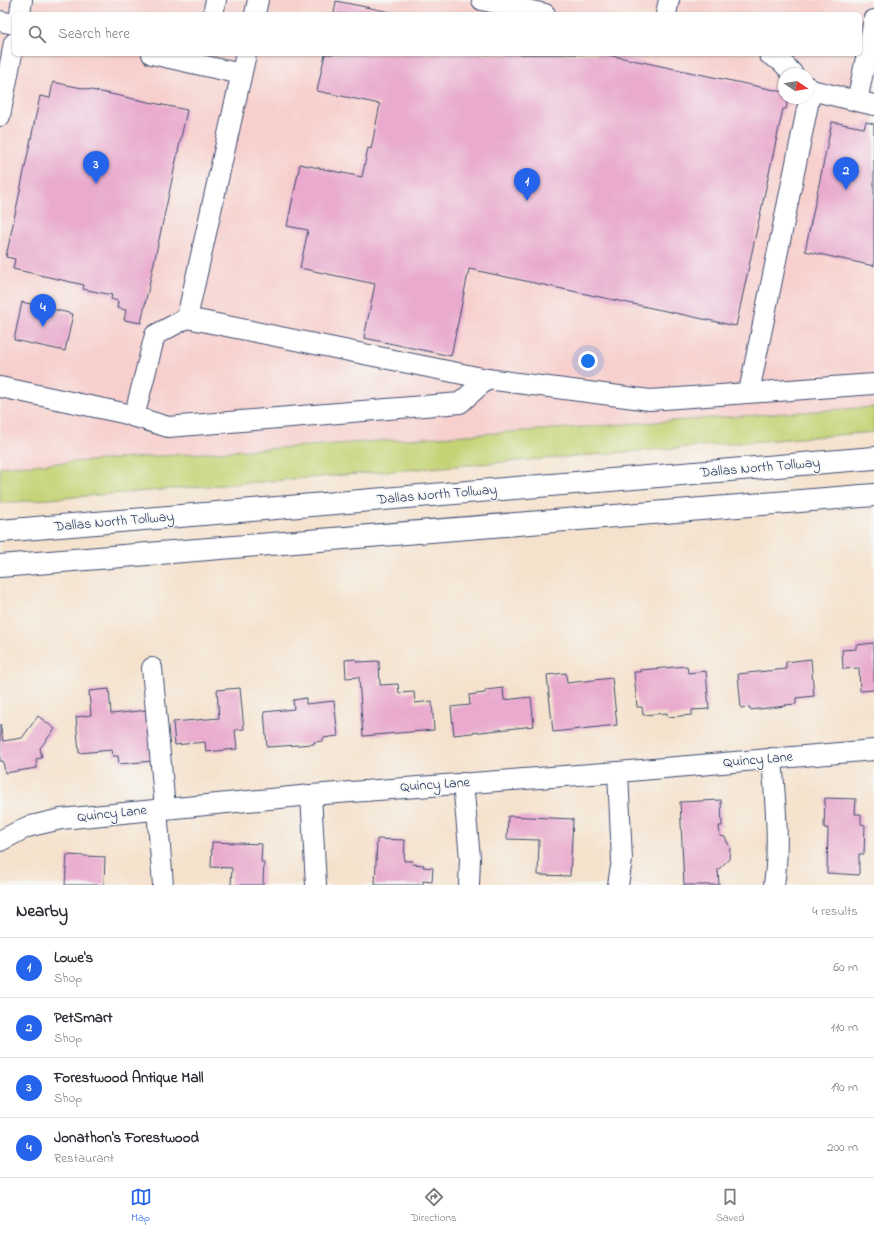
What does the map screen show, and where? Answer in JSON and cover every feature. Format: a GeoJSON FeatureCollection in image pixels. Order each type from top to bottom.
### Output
{"type":"FeatureCollection","features":[{"type":"Feature","properties":{"kind":"highway","name":"Dallas North Tollway"},"geometry":{"type":"LineString","coordinates":[[0,531],[874,458]]}},
{"type":"Feature","properties":{"kind":"highway"},"geometry":{"type":"LineString","coordinates":[[0,566],[874,495]]}},
{"type":"Feature","properties":{"kind":"street"},"geometry":{"type":"LineString","coordinates":[[20,12],[22,0]]}},
{"type":"Feature","properties":{"kind":"street"},"geometry":{"type":"LineString","coordinates":[[213,12],[216,0]]}},
{"type":"Feature","properties":{"kind":"street"},"geometry":{"type":"LineString","coordinates":[[255,12],[258,0]]}},
{"type":"Feature","properties":{"kind":"street"},"geometry":{"type":"LineString","coordinates":[[482,0],[536,12]]}},
{"type":"Feature","properties":{"kind":"street"},"geometry":{"type":"LineString","coordinates":[[666,12],[669,0]]}},
{"type":"Feature","properties":{"kind":"street"},"geometry":{"type":"LineString","coordinates":[[814,89],[865,103],[874,20]]}},
{"type":"Feature","properties":{"kind":"street"},"geometry":{"type":"LineString","coordinates":[[0,21],[12,24]]}},
{"type":"Feature","properties":{"kind":"street"},"geometry":{"type":"LineString","coordinates":[[0,116],[12,53]]}},
{"type":"Feature","properties":{"kind":"street"},"geometry":{"type":"LineString","coordinates":[[172,56],[203,59],[241,74]]}},
{"type":"Feature","properties":{"kind":"street"},"geometry":{"type":"LineString","coordinates":[[187,318],[246,56]]}},
{"type":"Feature","properties":{"kind":"street"},"geometry":{"type":"LineString","coordinates":[[772,56],[781,61],[787,68]]}},
{"type":"Feature","properties":{"kind":"street"},"geometry":{"type":"LineString","coordinates":[[749,392],[806,104]]}},
{"type":"Feature","properties":{"kind":"street"},"geometry":{"type":"LineString","coordinates":[[134,417],[155,335],[187,318],[487,379],[650,400],[874,384]]}},
{"type":"Feature","properties":{"kind":"street"},"geometry":{"type":"LineString","coordinates":[[0,387],[134,417],[168,427],[460,403],[487,379]]}},
{"type":"Feature","properties":{"kind":"street"},"geometry":{"type":"LineString","coordinates":[[152,668],[161,809],[164,885]]}},
{"type":"Feature","properties":{"kind":"street","name":"Quincy Lane"},"geometry":{"type":"LineString","coordinates":[[0,840],[27,828],[61,819],[311,795],[618,772],[874,750]]}},
{"type":"Feature","properties":{"kind":"street"},"geometry":{"type":"LineString","coordinates":[[772,758],[777,835],[777,863],[774,885]]}},
{"type":"Feature","properties":{"kind":"street"},"geometry":{"type":"LineString","coordinates":[[618,772],[622,860],[618,885]]}},
{"type":"Feature","properties":{"kind":"street"},"geometry":{"type":"LineString","coordinates":[[463,783],[470,858],[469,885]]}},
{"type":"Feature","properties":{"kind":"street"},"geometry":{"type":"LineString","coordinates":[[311,795],[316,885]]}},
{"type":"Feature","properties":{"kind":"shaded area"},"geometry":{"type":"Polygon","coordinates":[[[0,0],[874,0],[874,407],[0,467],[0,0]]]}},
{"type":"Feature","properties":{"kind":"green space"},"geometry":{"type":"Polygon","coordinates":[[[874,407],[874,432],[0,503],[0,467],[874,407]]]}},
{"type":"Feature","properties":{"kind":"building"},"geometry":{"type":"Polygon","coordinates":[[[336,1],[390,12],[334,12],[336,1]]]}},
{"type":"Feature","properties":{"kind":"building"},"geometry":{"type":"Polygon","coordinates":[[[325,56],[613,56],[778,91],[778,104],[787,104],[786,109],[783,109],[736,326],[469,269],[451,356],[364,338],[375,284],[300,268],[308,230],[287,226],[300,164],[362,177],[368,148],[371,149],[380,104],[317,91],[325,56]]]}},
{"type":"Feature","properties":{"kind":"building"},"geometry":{"type":"Polygon","coordinates":[[[53,82],[187,110],[141,323],[124,320],[126,310],[117,308],[118,301],[111,299],[112,295],[83,289],[84,285],[13,269],[15,259],[6,257],[40,96],[50,98],[53,82]]]}},
{"type":"Feature","properties":{"kind":"building"},"geometry":{"type":"Polygon","coordinates":[[[832,122],[864,128],[866,122],[874,124],[874,266],[805,251],[832,122]]]}},
{"type":"Feature","properties":{"kind":"building"},"geometry":{"type":"Polygon","coordinates":[[[22,302],[73,314],[65,351],[14,340],[22,302]]]}},
{"type":"Feature","properties":{"kind":"building"},"geometry":{"type":"Polygon","coordinates":[[[874,643],[874,690],[860,691],[859,668],[843,669],[842,650],[856,649],[856,645],[874,643]]]}},
{"type":"Feature","properties":{"kind":"building"},"geometry":{"type":"Polygon","coordinates":[[[356,659],[357,662],[379,661],[380,685],[398,684],[399,693],[414,692],[415,703],[432,701],[434,730],[363,736],[359,677],[346,678],[345,660],[356,659]]]}},
{"type":"Feature","properties":{"kind":"building"},"geometry":{"type":"Polygon","coordinates":[[[811,659],[814,696],[796,698],[796,704],[785,705],[786,706],[750,710],[750,707],[741,708],[738,674],[786,669],[786,662],[811,659]]]}},
{"type":"Feature","properties":{"kind":"building"},"geometry":{"type":"Polygon","coordinates":[[[687,666],[688,673],[706,671],[709,709],[692,710],[692,715],[667,717],[667,713],[643,715],[642,707],[637,707],[634,672],[640,672],[640,670],[687,666]]]}},
{"type":"Feature","properties":{"kind":"building"},"geometry":{"type":"Polygon","coordinates":[[[566,673],[567,683],[612,678],[617,725],[553,732],[547,675],[566,673]]]}},
{"type":"Feature","properties":{"kind":"building"},"geometry":{"type":"Polygon","coordinates":[[[240,688],[244,729],[235,730],[237,749],[206,752],[205,742],[175,745],[173,722],[219,718],[217,690],[240,688]]]}},
{"type":"Feature","properties":{"kind":"building"},"geometry":{"type":"Polygon","coordinates":[[[503,688],[504,700],[531,697],[534,726],[454,735],[451,707],[470,705],[469,695],[485,693],[485,690],[503,688]]]}},
{"type":"Feature","properties":{"kind":"building"},"geometry":{"type":"Polygon","coordinates":[[[109,689],[111,714],[148,710],[153,761],[119,764],[118,756],[113,756],[112,750],[79,753],[76,717],[91,715],[89,691],[109,689]]]}},
{"type":"Feature","properties":{"kind":"building"},"geometry":{"type":"Polygon","coordinates":[[[306,698],[306,704],[334,701],[338,736],[323,738],[323,741],[314,742],[314,744],[267,747],[264,712],[294,709],[293,700],[306,698]]]}},
{"type":"Feature","properties":{"kind":"building"},"geometry":{"type":"Polygon","coordinates":[[[38,716],[55,729],[40,748],[42,758],[36,759],[37,768],[5,773],[3,761],[0,761],[0,724],[3,741],[22,738],[38,716]]]}},
{"type":"Feature","properties":{"kind":"building"},"geometry":{"type":"Polygon","coordinates":[[[825,798],[856,799],[855,814],[861,814],[861,824],[865,825],[864,854],[859,854],[859,875],[827,873],[828,828],[824,828],[825,798]]]}},
{"type":"Feature","properties":{"kind":"building"},"geometry":{"type":"Polygon","coordinates":[[[721,800],[722,826],[719,826],[720,836],[725,837],[730,848],[729,859],[718,870],[719,885],[684,885],[680,802],[721,800]]]}},
{"type":"Feature","properties":{"kind":"building"},"geometry":{"type":"Polygon","coordinates":[[[508,816],[573,819],[570,876],[538,875],[539,840],[507,839],[508,816]]]}},
{"type":"Feature","properties":{"kind":"building"},"geometry":{"type":"Polygon","coordinates":[[[377,839],[405,840],[404,861],[413,861],[412,864],[424,865],[423,867],[433,868],[432,882],[423,881],[423,885],[375,885],[377,839]]]}},
{"type":"Feature","properties":{"kind":"building"},"geometry":{"type":"Polygon","coordinates":[[[212,842],[262,844],[261,862],[264,862],[263,885],[231,885],[232,868],[211,867],[212,842]]]}},
{"type":"Feature","properties":{"kind":"building"},"geometry":{"type":"Polygon","coordinates":[[[67,855],[105,857],[104,885],[65,885],[67,855]]]}},
{"type":"Feature","properties":{"kind":"place","name":"Forestwood Antique Mall"},"geometry":{"type":"Point","coordinates":[96,184]}},
{"type":"Feature","properties":{"kind":"place","name":"PetSmart"},"geometry":{"type":"Point","coordinates":[846,190]}},
{"type":"Feature","properties":{"kind":"place","name":"Lowe's"},"geometry":{"type":"Point","coordinates":[527,201]}},
{"type":"Feature","properties":{"kind":"place","name":"Jonathon's Forestwood"},"geometry":{"type":"Point","coordinates":[43,327]}}]}
